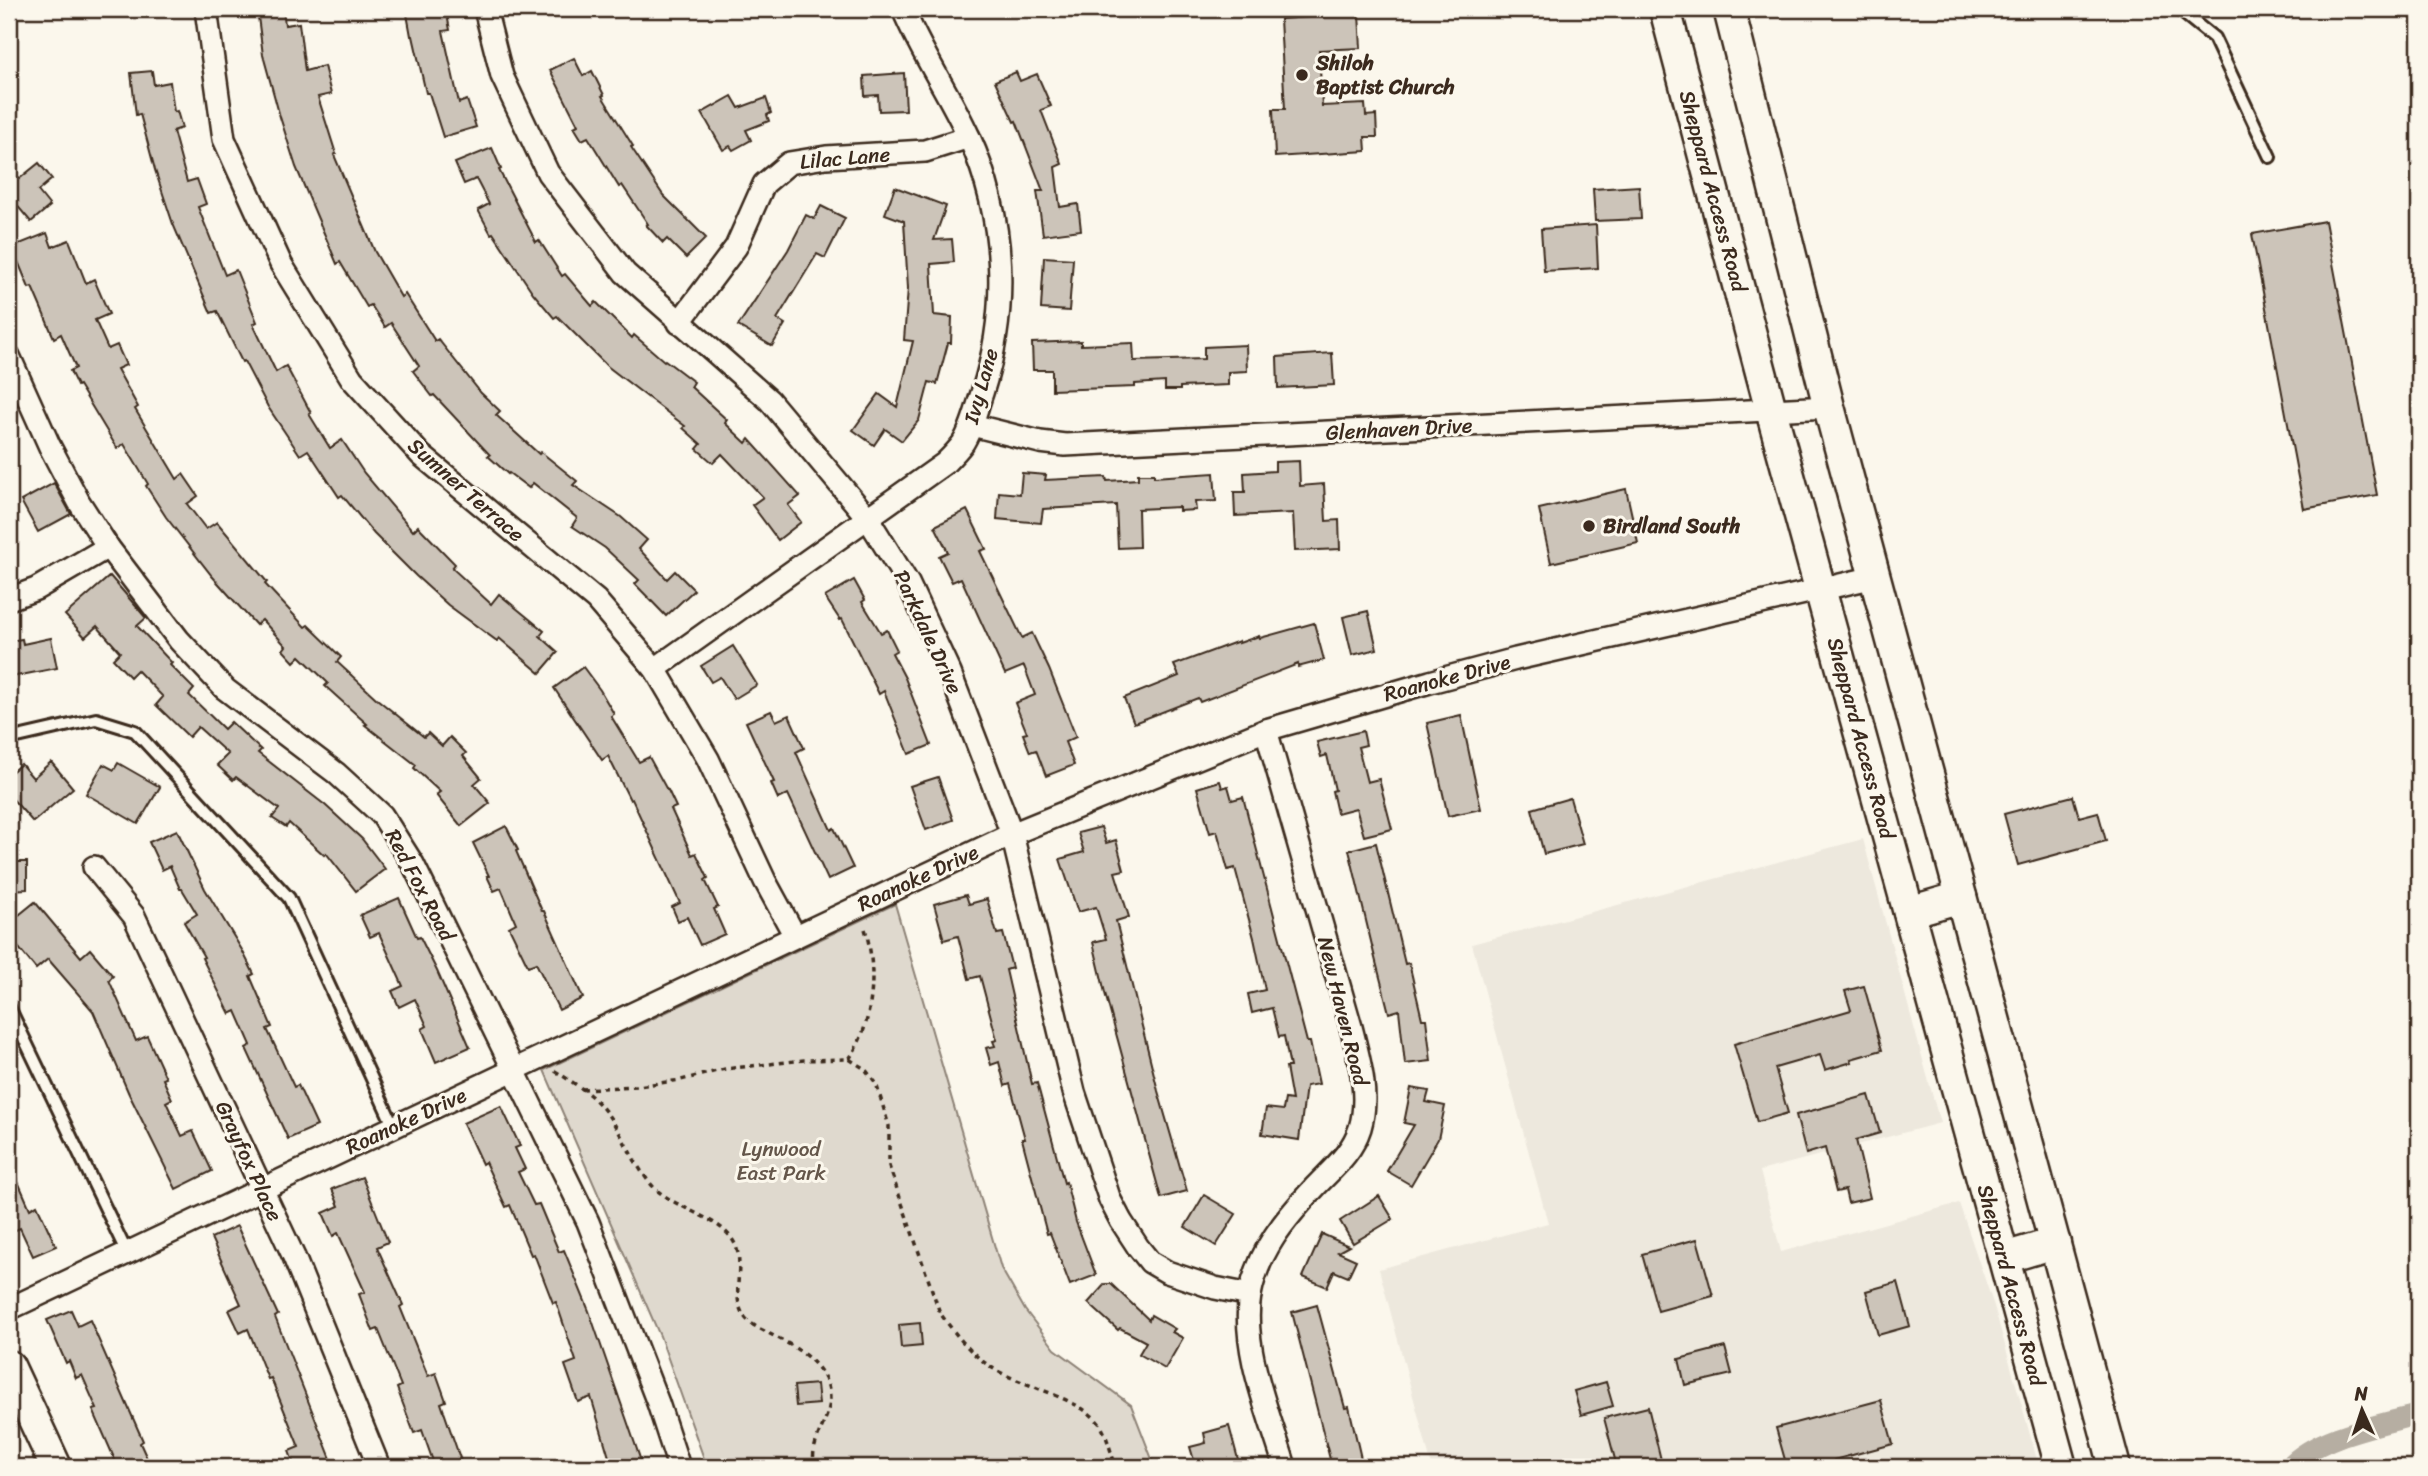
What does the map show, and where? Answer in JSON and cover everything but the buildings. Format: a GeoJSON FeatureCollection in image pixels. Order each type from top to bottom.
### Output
{"type":"FeatureCollection","features":[{"type":"Feature","properties":{"kind":"main road","name":"Sheppard Access Road"},"geometry":{"type":"LineString","coordinates":[[1665,9],[1771,411],[2061,1467]]}},
{"type":"Feature","properties":{"kind":"main road"},"geometry":{"type":"LineString","coordinates":[[1729,9],[1829,407],[2115,1467]]}},
{"type":"Feature","properties":{"kind":"main road"},"geometry":{"type":"LineString","coordinates":[[1909,912],[1961,897]]}},
{"type":"Feature","properties":{"kind":"main road"},"geometry":{"type":"LineString","coordinates":[[2004,1258],[2054,1243]]}},
{"type":"Feature","properties":{"kind":"main road"},"geometry":{"type":"LineString","coordinates":[[9,1366],[56,1467]]}},
{"type":"Feature","properties":{"kind":"street","name":"Sumner Terrace"},"geometry":{"type":"LineString","coordinates":[[206,9],[224,139],[281,264],[352,379],[421,455],[596,600],[655,669],[708,759],[765,881],[795,936]]}},
{"type":"Feature","properties":{"kind":"street","name":"Parkdale Drive"},"geometry":{"type":"LineString","coordinates":[[485,9],[502,76],[548,173],[625,274],[769,400],[867,517],[908,583],[950,673],[1012,834],[1074,1092],[1110,1200],[1150,1262],[1167,1272],[1215,1288],[1250,1295]]}},
{"type":"Feature","properties":{"kind":"street","name":"Ivy Lane"},"geometry":{"type":"LineString","coordinates":[[655,669],[945,463],[963,443],[972,425],[991,364],[998,314],[1001,270],[994,213],[969,137],[903,9]]}},
{"type":"Feature","properties":{"kind":"street","name":"Lilac Lane"},"geometry":{"type":"LineString","coordinates":[[679,323],[737,247],[764,184],[789,163],[826,157],[925,151],[969,137]]}},
{"type":"Feature","properties":{"kind":"street","name":"Red Fox Road"},"geometry":{"type":"LineString","coordinates":[[9,356],[50,447],[79,502],[108,547],[179,640],[225,689],[336,773],[382,815],[413,864],[588,1222],[658,1404],[679,1467]]}},
{"type":"Feature","properties":{"kind":"street","name":"Glenhaven Drive"},"geometry":{"type":"LineString","coordinates":[[972,425],[1040,442],[1065,445],[1829,407]]}},
{"type":"Feature","properties":{"kind":"street"},"geometry":{"type":"LineString","coordinates":[[9,598],[36,589],[108,547]]}},
{"type":"Feature","properties":{"kind":"street","name":"Roanoke Drive"},"geometry":{"type":"LineString","coordinates":[[9,1309],[1012,834],[1266,730],[1430,681],[1516,659],[1875,577]]}},
{"type":"Feature","properties":{"kind":"street","name":"New Haven Road"},"geometry":{"type":"LineString","coordinates":[[1266,730],[1351,1027],[1364,1098],[1360,1126],[1353,1144],[1340,1164],[1317,1185],[1274,1234],[1260,1263],[1250,1295],[1248,1329],[1251,1349],[1285,1467]]}},
{"type":"Feature","properties":{"kind":"street","name":"Grayfox Place"},"geometry":{"type":"LineString","coordinates":[[94,867],[134,916],[294,1257],[379,1467]]}},
{"type":"Feature","properties":{"kind":"lane"},"geometry":{"type":"LineString","coordinates":[[2178,9],[2214,38],[2270,157]]}},
{"type":"Feature","properties":{"kind":"lane"},"geometry":{"type":"LineString","coordinates":[[9,739],[96,719],[135,731],[289,898],[394,1127]]}},
{"type":"Feature","properties":{"kind":"lane"},"geometry":{"type":"LineString","coordinates":[[9,1007],[127,1253]]}},
{"type":"Feature","properties":{"kind":"path"},"geometry":{"type":"LineString","coordinates":[[849,1059],[858,1047],[865,1025],[871,981],[869,940],[858,907]]}},
{"type":"Feature","properties":{"kind":"path"},"geometry":{"type":"LineString","coordinates":[[536,1059],[582,1089],[601,1106],[650,1183],[670,1200],[724,1230],[738,1251],[738,1300],[742,1314],[751,1324],[781,1340],[819,1366],[829,1389],[830,1406],[814,1450],[813,1467]]}},
{"type":"Feature","properties":{"kind":"path"},"geometry":{"type":"LineString","coordinates":[[582,1089],[638,1086],[681,1080],[725,1069],[804,1060],[849,1059],[865,1069],[876,1083],[889,1126],[889,1166],[940,1313],[954,1333],[988,1365],[1024,1384],[1081,1407],[1101,1427],[1116,1467]]}},
{"type":"Feature","properties":{"kind":"shaded area"},"geometry":{"type":"Polygon","coordinates":[[[1863,839],[1940,1123],[1760,1171],[1781,1252],[1959,1203],[1994,1306],[2039,1467],[1432,1467],[1379,1269],[1548,1223],[1472,944],[1863,839]]]}},
{"type":"Feature","properties":{"kind":"green space","name":"Lynwood East Park"},"geometry":{"type":"Polygon","coordinates":[[[895,904],[1001,1268],[1025,1310],[1055,1349],[1131,1405],[1155,1467],[707,1467],[660,1336],[544,1070],[895,904]]]}},
{"type":"Feature","properties":{"kind":"waterway"},"geometry":{"type":"LineString","coordinates":[[2289,1467],[2301,1456],[2332,1440],[2368,1427],[2419,1414]]}},
{"type":"Feature","properties":{"kind":"place","name":"Shiloh Baptist Church"},"geometry":{"type":"Point","coordinates":[1302,75]}},
{"type":"Feature","properties":{"kind":"place","name":"Birdland South"},"geometry":{"type":"Point","coordinates":[1589,526]}}]}
